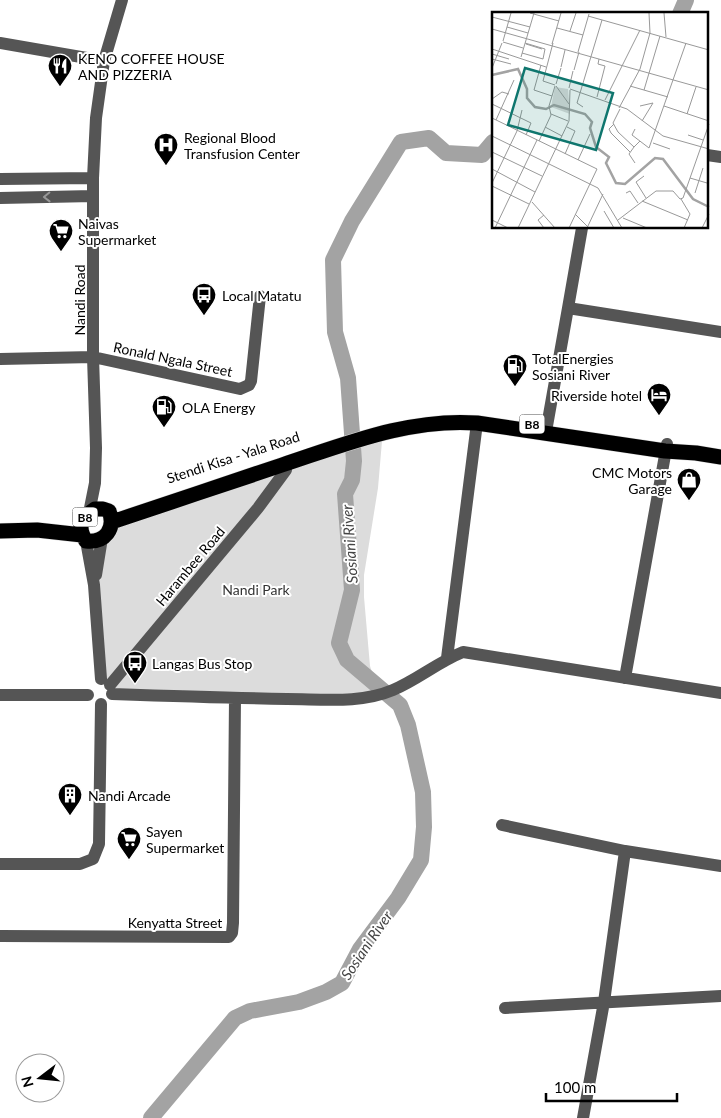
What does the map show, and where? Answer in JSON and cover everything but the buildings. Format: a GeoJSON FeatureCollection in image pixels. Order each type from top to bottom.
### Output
{"type":"FeatureCollection","features":[{"type":"Feature","properties":{"kind":"highway","name":"B8"},"geometry":{"type":"LineString","coordinates":[[366,433],[411,421],[466,417],[547,426],[666,447]]}},
{"type":"Feature","properties":{"kind":"highway","name":"Stendi Kisa - Yala Road"},"geometry":{"type":"LineString","coordinates":[[0,531],[37,530],[95,522],[262,462],[366,433],[419,424],[477,423],[666,447],[721,457]]}},
{"type":"Feature","properties":{"kind":"highway","name":"B8"},"geometry":{"type":"LineString","coordinates":[[95,522],[286,464],[339,442]]}},
{"type":"Feature","properties":{"kind":"highway","name":"B8"},"geometry":{"type":"LineString","coordinates":[[95,522],[111,528],[102,538]]}},
{"type":"Feature","properties":{"kind":"street","name":"Nandi Road"},"geometry":{"type":"LineString","coordinates":[[108,686],[94,585],[96,448],[93,358],[93,178],[96,118],[104,61],[122,0]]}},
{"type":"Feature","properties":{"kind":"street"},"geometry":{"type":"LineString","coordinates":[[0,43],[104,61]]}},
{"type":"Feature","properties":{"kind":"street"},"geometry":{"type":"LineString","coordinates":[[708,155],[721,157]]}},
{"type":"Feature","properties":{"kind":"street"},"geometry":{"type":"LineString","coordinates":[[0,179],[93,178]]}},
{"type":"Feature","properties":{"kind":"street"},"geometry":{"type":"LineString","coordinates":[[0,198],[93,196]]}},
{"type":"Feature","properties":{"kind":"street"},"geometry":{"type":"LineString","coordinates":[[547,426],[582,229]]}},
{"type":"Feature","properties":{"kind":"street","name":"Ronald Ngala Street"},"geometry":{"type":"LineString","coordinates":[[0,360],[93,358],[236,388],[245,387],[251,381],[260,296]]}},
{"type":"Feature","properties":{"kind":"street"},"geometry":{"type":"LineString","coordinates":[[568,308],[721,332]]}},
{"type":"Feature","properties":{"kind":"street"},"geometry":{"type":"LineString","coordinates":[[447,658],[477,423]]}},
{"type":"Feature","properties":{"kind":"street"},"geometry":{"type":"LineString","coordinates":[[625,678],[666,447]]}},
{"type":"Feature","properties":{"kind":"street","name":"Harambee Road"},"geometry":{"type":"LineString","coordinates":[[108,686],[258,508],[286,470],[286,464]]}},
{"type":"Feature","properties":{"kind":"street","name":"Nandi Road"},"geometry":{"type":"LineString","coordinates":[[94,585],[102,538]]}},
{"type":"Feature","properties":{"kind":"street"},"geometry":{"type":"LineString","coordinates":[[108,686],[108,701],[102,704],[91,702],[87,691],[90,684],[234,698],[342,700],[365,698],[392,690],[447,658],[463,652],[721,693]]}},
{"type":"Feature","properties":{"kind":"street"},"geometry":{"type":"LineString","coordinates":[[0,696],[88,695]]}},
{"type":"Feature","properties":{"kind":"street","name":"Kenyatta Street"},"geometry":{"type":"LineString","coordinates":[[0,936],[229,937],[232,933],[233,923],[234,698]]}},
{"type":"Feature","properties":{"kind":"street"},"geometry":{"type":"LineString","coordinates":[[0,864],[80,864],[93,859],[99,844],[102,704]]}},
{"type":"Feature","properties":{"kind":"street"},"geometry":{"type":"LineString","coordinates":[[502,825],[626,851],[721,866]]}},
{"type":"Feature","properties":{"kind":"street"},"geometry":{"type":"LineString","coordinates":[[584,1118],[604,1002],[626,851]]}},
{"type":"Feature","properties":{"kind":"street"},"geometry":{"type":"LineString","coordinates":[[505,1008],[721,996]]}},
{"type":"Feature","properties":{"kind":"green space","name":"Nandi Park"},"geometry":{"type":"Polygon","coordinates":[[[382,441],[378,488],[364,575],[364,597],[370,666],[374,678],[392,688],[364,696],[114,692],[102,678],[96,585],[104,538],[112,529],[194,495],[382,441]]]}},
{"type":"Feature","properties":{"kind":"waterway","name":"Sosiani River"},"geometry":{"type":"LineString","coordinates":[[681,12],[686,0]]}},
{"type":"Feature","properties":{"kind":"waterway","name":"Sosiani River"},"geometry":{"type":"LineString","coordinates":[[151,1118],[235,1018],[250,1011],[299,1002],[326,992],[342,983],[360,949],[398,898],[421,860],[424,827],[423,792],[408,725],[400,705],[347,660],[339,643],[352,590],[345,494],[352,480],[354,461],[348,378],[335,332],[333,260],[352,221],[401,142],[429,138],[446,153],[482,155],[492,143]]}},
{"type":"Feature","properties":{"kind":"place","name":"KENO COFFEE HOUSE AND PIZZERIA"},"geometry":{"type":"Point","coordinates":[60,87]}},
{"type":"Feature","properties":{"kind":"place","name":"Regional Blood Transfusion Center"},"geometry":{"type":"Point","coordinates":[166,166]}},
{"type":"Feature","properties":{"kind":"place","name":"Naivas Supermarket"},"geometry":{"type":"Point","coordinates":[61,252]}},
{"type":"Feature","properties":{"kind":"place","name":"Local Matatu"},"geometry":{"type":"Point","coordinates":[204,316]}},
{"type":"Feature","properties":{"kind":"place","name":"TotalEnergies Sosiani River"},"geometry":{"type":"Point","coordinates":[515,387]}},
{"type":"Feature","properties":{"kind":"place","name":"Riverside hotel"},"geometry":{"type":"Point","coordinates":[659,416]}},
{"type":"Feature","properties":{"kind":"place","name":"OLA Energy"},"geometry":{"type":"Point","coordinates":[164,428]}},
{"type":"Feature","properties":{"kind":"place","name":"CMC Motors Garage"},"geometry":{"type":"Point","coordinates":[689,501]}},
{"type":"Feature","properties":{"kind":"place","name":"Langas Bus Stop"},"geometry":{"type":"Point","coordinates":[135,684]}},
{"type":"Feature","properties":{"kind":"place","name":"Nandi Arcade"},"geometry":{"type":"Point","coordinates":[70,816]}},
{"type":"Feature","properties":{"kind":"place","name":"Sayen Supermarket"},"geometry":{"type":"Point","coordinates":[129,860]}}]}
